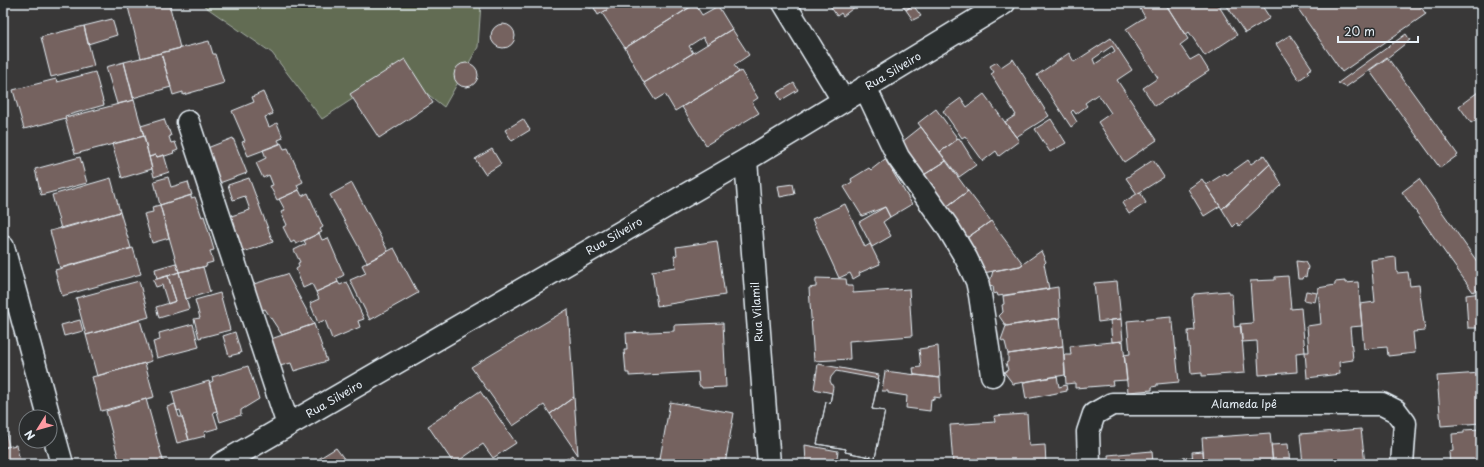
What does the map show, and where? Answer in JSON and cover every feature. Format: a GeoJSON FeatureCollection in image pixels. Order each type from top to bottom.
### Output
{"type":"FeatureCollection","features":[{"type":"Feature","properties":{"kind":"street"},"geometry":{"type":"LineString","coordinates":[[784,3],[843,100]]}},
{"type":"Feature","properties":{"kind":"street","name":"Rua Silveiro"},"geometry":{"type":"LineString","coordinates":[[221,464],[746,160],[1004,3]]}},
{"type":"Feature","properties":{"kind":"street"},"geometry":{"type":"LineString","coordinates":[[865,87],[898,157],[947,226],[977,281],[992,375]]}},
{"type":"Feature","properties":{"kind":"street"},"geometry":{"type":"LineString","coordinates":[[188,122],[288,425]]}},
{"type":"Feature","properties":{"kind":"street","name":"Rua Vilamil"},"geometry":{"type":"LineString","coordinates":[[746,160],[769,464]]}},
{"type":"Feature","properties":{"kind":"street"},"geometry":{"type":"LineString","coordinates":[[3,247],[47,409]]}},
{"type":"Feature","properties":{"kind":"street","name":"Alameda Ipê"},"geometry":{"type":"LineString","coordinates":[[1090,464],[1088,432],[1094,414],[1112,404],[1382,404],[1396,410],[1405,423],[1402,464]]}},
{"type":"Feature","properties":{"kind":"street"},"geometry":{"type":"LineString","coordinates":[[58,449],[62,464]]}},
{"type":"Feature","properties":{"kind":"green space"},"geometry":{"type":"Polygon","coordinates":[[[200,3],[481,3],[478,47],[444,107],[397,70],[322,119],[272,53],[200,3]]]}},
{"type":"Feature","properties":{"kind":"building"},"geometry":{"type":"Polygon","coordinates":[[[127,3],[169,3],[180,48],[141,58],[127,3]]]}},
{"type":"Feature","properties":{"kind":"building"},"geometry":{"type":"Polygon","coordinates":[[[586,3],[618,3],[598,15],[593,6],[590,8],[586,3]]]}},
{"type":"Feature","properties":{"kind":"building"},"geometry":{"type":"Polygon","coordinates":[[[618,3],[697,3],[625,48],[602,13],[618,3]]]}},
{"type":"Feature","properties":{"kind":"building"},"geometry":{"type":"Polygon","coordinates":[[[828,3],[860,3],[843,16],[841,13],[837,16],[828,3]]]}},
{"type":"Feature","properties":{"kind":"building"},"geometry":{"type":"Polygon","coordinates":[[[900,3],[915,3],[906,10],[900,3]]]}},
{"type":"Feature","properties":{"kind":"building"},"geometry":{"type":"Polygon","coordinates":[[[1145,3],[1165,3],[1188,39],[1180,45],[1190,60],[1199,55],[1209,71],[1155,106],[1143,88],[1158,78],[1126,29],[1145,17],[1139,7],[1145,3]]]}},
{"type":"Feature","properties":{"kind":"building"},"geometry":{"type":"Polygon","coordinates":[[[1165,3],[1217,3],[1237,35],[1205,56],[1189,32],[1185,35],[1165,3]]]}},
{"type":"Feature","properties":{"kind":"building"},"geometry":{"type":"Polygon","coordinates":[[[1225,3],[1260,3],[1270,18],[1245,33],[1225,3]]]}},
{"type":"Feature","properties":{"kind":"building"},"geometry":{"type":"Polygon","coordinates":[[[1294,3],[1418,3],[1426,14],[1342,72],[1294,3]]]}},
{"type":"Feature","properties":{"kind":"building"},"geometry":{"type":"Polygon","coordinates":[[[695,4],[702,15],[718,6],[732,29],[707,44],[703,37],[689,46],[693,53],[644,83],[625,48],[695,4]]]}},
{"type":"Feature","properties":{"kind":"building"},"geometry":{"type":"Polygon","coordinates":[[[913,5],[921,16],[913,20],[906,10],[913,5]]]}},
{"type":"Feature","properties":{"kind":"building"},"geometry":{"type":"Polygon","coordinates":[[[112,19],[117,35],[88,44],[84,26],[112,19]]]}},
{"type":"Feature","properties":{"kind":"building"},"geometry":{"type":"Polygon","coordinates":[[[503,24],[511,28],[515,36],[511,44],[503,48],[495,44],[491,36],[495,28],[503,24]]]}},
{"type":"Feature","properties":{"kind":"building"},"geometry":{"type":"Polygon","coordinates":[[[84,26],[94,66],[51,77],[41,37],[84,26]]]}},
{"type":"Feature","properties":{"kind":"building"},"geometry":{"type":"Polygon","coordinates":[[[732,29],[749,55],[734,65],[739,72],[675,111],[665,94],[655,100],[644,83],[732,29]]]}},
{"type":"Feature","properties":{"kind":"building"},"geometry":{"type":"Polygon","coordinates":[[[1406,34],[1410,40],[1387,58],[1346,87],[1338,83],[1406,34]]]}},
{"type":"Feature","properties":{"kind":"building"},"geometry":{"type":"Polygon","coordinates":[[[1290,35],[1312,68],[1307,71],[1309,73],[1299,80],[1276,44],[1290,35]]]}},
{"type":"Feature","properties":{"kind":"building"},"geometry":{"type":"Polygon","coordinates":[[[1111,38],[1132,70],[1117,80],[1157,140],[1124,162],[1098,122],[1111,113],[1098,94],[1085,103],[1087,106],[1076,114],[1073,110],[1071,112],[1077,122],[1071,127],[1037,75],[1069,53],[1074,62],[1111,38]],[[1112,46],[1093,59],[1095,64],[1115,51],[1112,46]]]}},
{"type":"Feature","properties":{"kind":"building"},"geometry":{"type":"Polygon","coordinates":[[[209,41],[213,54],[215,54],[224,83],[183,95],[183,92],[173,95],[161,53],[209,41]]]}},
{"type":"Feature","properties":{"kind":"building"},"geometry":{"type":"Polygon","coordinates":[[[161,53],[171,87],[133,98],[124,62],[161,53]]]}},
{"type":"Feature","properties":{"kind":"building"},"geometry":{"type":"Polygon","coordinates":[[[1387,57],[1458,155],[1440,168],[1369,70],[1387,57]]]}},
{"type":"Feature","properties":{"kind":"building"},"geometry":{"type":"Polygon","coordinates":[[[405,59],[433,103],[379,138],[350,94],[405,59]]]}},
{"type":"Feature","properties":{"kind":"building"},"geometry":{"type":"Polygon","coordinates":[[[1013,59],[1049,116],[1016,137],[1005,122],[1016,115],[991,74],[994,72],[990,66],[997,62],[1001,67],[1013,59]]]}},
{"type":"Feature","properties":{"kind":"building"},"geometry":{"type":"Polygon","coordinates":[[[124,62],[134,100],[117,104],[106,67],[124,62]]]}},
{"type":"Feature","properties":{"kind":"building"},"geometry":{"type":"Polygon","coordinates":[[[466,63],[474,67],[478,75],[474,83],[466,87],[458,83],[454,75],[458,67],[466,63]]]}},
{"type":"Feature","properties":{"kind":"building"},"geometry":{"type":"Polygon","coordinates":[[[741,71],[758,98],[752,102],[759,113],[706,145],[682,107],[741,71]]]}},
{"type":"Feature","properties":{"kind":"building"},"geometry":{"type":"Polygon","coordinates":[[[95,72],[104,105],[65,116],[66,118],[24,129],[13,90],[56,79],[57,82],[95,72]]]}},
{"type":"Feature","properties":{"kind":"building"},"geometry":{"type":"Polygon","coordinates":[[[794,83],[798,90],[781,100],[777,93],[794,83]]]}},
{"type":"Feature","properties":{"kind":"building"},"geometry":{"type":"Polygon","coordinates":[[[263,92],[273,114],[265,117],[269,127],[277,123],[283,138],[278,140],[280,144],[248,156],[242,142],[245,141],[232,111],[254,102],[252,97],[263,92]]]}},
{"type":"Feature","properties":{"kind":"building"},"geometry":{"type":"Polygon","coordinates":[[[1478,92],[1481,95],[1481,116],[1471,123],[1459,106],[1478,92]]]}},
{"type":"Feature","properties":{"kind":"building"},"geometry":{"type":"Polygon","coordinates":[[[984,94],[1019,141],[999,156],[996,151],[983,161],[965,136],[962,138],[943,111],[961,98],[967,107],[984,94]]]}},
{"type":"Feature","properties":{"kind":"building"},"geometry":{"type":"Polygon","coordinates":[[[134,100],[144,136],[75,154],[65,118],[134,100]]]}},
{"type":"Feature","properties":{"kind":"building"},"geometry":{"type":"Polygon","coordinates":[[[936,109],[958,139],[940,152],[918,123],[936,109]]]}},
{"type":"Feature","properties":{"kind":"building"},"geometry":{"type":"Polygon","coordinates":[[[164,119],[171,136],[169,137],[171,143],[175,142],[178,150],[165,156],[157,157],[156,155],[149,157],[141,126],[164,119]]]}},
{"type":"Feature","properties":{"kind":"building"},"geometry":{"type":"Polygon","coordinates":[[[523,119],[530,130],[512,141],[505,130],[523,119]]]}},
{"type":"Feature","properties":{"kind":"building"},"geometry":{"type":"Polygon","coordinates":[[[1051,119],[1066,143],[1050,152],[1035,129],[1051,119]]]}},
{"type":"Feature","properties":{"kind":"building"},"geometry":{"type":"Polygon","coordinates":[[[921,127],[946,161],[919,178],[897,146],[921,127]]]}},
{"type":"Feature","properties":{"kind":"building"},"geometry":{"type":"Polygon","coordinates":[[[144,136],[152,169],[122,178],[112,144],[144,136]]]}},
{"type":"Feature","properties":{"kind":"building"},"geometry":{"type":"Polygon","coordinates":[[[233,138],[247,173],[214,185],[202,150],[233,138]]]}},
{"type":"Feature","properties":{"kind":"building"},"geometry":{"type":"Polygon","coordinates":[[[959,138],[976,165],[959,177],[940,152],[959,138]]]}},
{"type":"Feature","properties":{"kind":"building"},"geometry":{"type":"Polygon","coordinates":[[[281,143],[284,149],[288,148],[303,182],[297,185],[299,190],[277,200],[270,186],[273,185],[269,175],[263,178],[256,163],[266,158],[263,150],[281,143]]]}},
{"type":"Feature","properties":{"kind":"building"},"geometry":{"type":"Polygon","coordinates":[[[492,149],[501,164],[485,174],[475,159],[492,149]]]}},
{"type":"Feature","properties":{"kind":"building"},"geometry":{"type":"Polygon","coordinates":[[[156,155],[157,157],[164,155],[169,172],[154,177],[149,157],[156,155]]]}},
{"type":"Feature","properties":{"kind":"building"},"geometry":{"type":"Polygon","coordinates":[[[1264,155],[1270,164],[1222,209],[1206,185],[1225,173],[1227,175],[1248,160],[1251,164],[1264,155]]]}},
{"type":"Feature","properties":{"kind":"building"},"geometry":{"type":"Polygon","coordinates":[[[80,157],[87,183],[41,195],[35,169],[80,157]]]}},
{"type":"Feature","properties":{"kind":"building"},"geometry":{"type":"Polygon","coordinates":[[[885,159],[912,204],[890,217],[885,207],[862,216],[844,187],[852,182],[851,179],[869,168],[871,170],[885,159]]]}},
{"type":"Feature","properties":{"kind":"building"},"geometry":{"type":"Polygon","coordinates":[[[1153,160],[1164,177],[1137,194],[1126,178],[1153,160]]]}},
{"type":"Feature","properties":{"kind":"building"},"geometry":{"type":"Polygon","coordinates":[[[946,161],[968,191],[942,210],[919,178],[946,161]]]}},
{"type":"Feature","properties":{"kind":"building"},"geometry":{"type":"Polygon","coordinates":[[[1270,164],[1282,185],[1239,226],[1237,223],[1233,227],[1222,209],[1270,164]]]}},
{"type":"Feature","properties":{"kind":"building"},"geometry":{"type":"Polygon","coordinates":[[[168,177],[171,187],[188,182],[192,195],[160,205],[154,181],[168,177]]]}},
{"type":"Feature","properties":{"kind":"building"},"geometry":{"type":"Polygon","coordinates":[[[111,178],[120,212],[61,229],[52,195],[111,178]]]}},
{"type":"Feature","properties":{"kind":"building"},"geometry":{"type":"Polygon","coordinates":[[[249,178],[273,242],[240,253],[228,217],[250,210],[245,196],[233,200],[228,185],[249,178]]]}},
{"type":"Feature","properties":{"kind":"building"},"geometry":{"type":"Polygon","coordinates":[[[1202,179],[1220,206],[1204,216],[1188,189],[1202,179]]]}},
{"type":"Feature","properties":{"kind":"building"},"geometry":{"type":"Polygon","coordinates":[[[1419,179],[1481,267],[1481,287],[1473,292],[1402,192],[1419,179]]]}},
{"type":"Feature","properties":{"kind":"building"},"geometry":{"type":"Polygon","coordinates":[[[352,183],[388,251],[367,262],[330,195],[352,183]]]}},
{"type":"Feature","properties":{"kind":"building"},"geometry":{"type":"Polygon","coordinates":[[[793,184],[795,194],[780,197],[778,186],[793,184]]]}},
{"type":"Feature","properties":{"kind":"building"},"geometry":{"type":"Polygon","coordinates":[[[299,190],[302,196],[308,193],[323,227],[320,229],[322,232],[296,244],[294,241],[291,243],[283,227],[287,225],[281,212],[285,210],[279,199],[299,190]]]}},
{"type":"Feature","properties":{"kind":"building"},"geometry":{"type":"Polygon","coordinates":[[[968,191],[991,221],[964,240],[942,210],[968,191]]]}},
{"type":"Feature","properties":{"kind":"building"},"geometry":{"type":"Polygon","coordinates":[[[1140,192],[1146,203],[1129,214],[1122,203],[1140,192]]]}},
{"type":"Feature","properties":{"kind":"building"},"geometry":{"type":"Polygon","coordinates":[[[191,195],[191,198],[195,197],[202,217],[204,216],[214,250],[210,251],[213,262],[206,264],[207,266],[179,272],[160,205],[191,195]]]}},
{"type":"Feature","properties":{"kind":"building"},"geometry":{"type":"Polygon","coordinates":[[[845,204],[865,247],[870,244],[880,264],[859,273],[860,275],[853,279],[850,273],[839,278],[812,219],[845,204]]]}},
{"type":"Feature","properties":{"kind":"building"},"geometry":{"type":"Polygon","coordinates":[[[160,205],[169,238],[152,243],[144,214],[153,212],[152,207],[160,205]]]}},
{"type":"Feature","properties":{"kind":"building"},"geometry":{"type":"Polygon","coordinates":[[[885,207],[890,217],[883,222],[891,236],[872,247],[859,222],[885,207]]]}},
{"type":"Feature","properties":{"kind":"building"},"geometry":{"type":"Polygon","coordinates":[[[120,212],[131,248],[60,268],[50,231],[120,212]]]}},
{"type":"Feature","properties":{"kind":"building"},"geometry":{"type":"Polygon","coordinates":[[[991,221],[1023,264],[1020,266],[983,273],[964,240],[991,221]]]}},
{"type":"Feature","properties":{"kind":"building"},"geometry":{"type":"Polygon","coordinates":[[[319,233],[322,240],[328,238],[344,275],[337,279],[338,282],[316,292],[312,284],[303,288],[296,269],[299,267],[298,263],[300,262],[294,250],[306,244],[304,241],[319,233]]]}},
{"type":"Feature","properties":{"kind":"building"},"geometry":{"type":"Polygon","coordinates":[[[717,241],[725,295],[657,306],[652,271],[676,267],[674,256],[677,255],[676,247],[717,241]]]}},
{"type":"Feature","properties":{"kind":"building"},"geometry":{"type":"Polygon","coordinates":[[[133,248],[141,274],[62,296],[55,270],[133,248]]]}},
{"type":"Feature","properties":{"kind":"building"},"geometry":{"type":"Polygon","coordinates":[[[394,248],[418,293],[370,320],[350,280],[366,273],[362,265],[394,248]]]}},
{"type":"Feature","properties":{"kind":"building"},"geometry":{"type":"Polygon","coordinates":[[[1041,251],[1046,262],[1044,264],[1049,289],[998,296],[997,293],[994,294],[993,286],[989,285],[993,271],[1020,266],[1041,251]]]}},
{"type":"Feature","properties":{"kind":"building"},"geometry":{"type":"Polygon","coordinates":[[[1396,257],[1397,273],[1408,272],[1410,286],[1419,285],[1425,331],[1413,332],[1415,353],[1388,356],[1387,347],[1364,349],[1360,304],[1375,302],[1371,260],[1396,257]]]}},
{"type":"Feature","properties":{"kind":"building"},"geometry":{"type":"Polygon","coordinates":[[[1296,261],[1305,262],[1308,267],[1306,277],[1304,276],[1303,279],[1298,279],[1296,261]]]}},
{"type":"Feature","properties":{"kind":"building"},"geometry":{"type":"Polygon","coordinates":[[[176,263],[179,272],[157,279],[155,269],[176,263]]]}},
{"type":"Feature","properties":{"kind":"building"},"geometry":{"type":"Polygon","coordinates":[[[203,267],[210,292],[186,299],[179,272],[203,267]]]}},
{"type":"Feature","properties":{"kind":"building"},"geometry":{"type":"Polygon","coordinates":[[[179,272],[189,309],[159,318],[156,307],[176,301],[168,276],[179,272]]]}},
{"type":"Feature","properties":{"kind":"building"},"geometry":{"type":"Polygon","coordinates":[[[287,274],[314,324],[282,335],[265,309],[256,313],[247,286],[287,274]]]}},
{"type":"Feature","properties":{"kind":"building"},"geometry":{"type":"Polygon","coordinates":[[[168,276],[176,301],[168,304],[162,285],[156,287],[153,280],[168,276]]]}},
{"type":"Feature","properties":{"kind":"building"},"geometry":{"type":"Polygon","coordinates":[[[1288,276],[1291,309],[1301,308],[1305,352],[1296,353],[1297,372],[1259,375],[1257,341],[1242,342],[1240,324],[1253,323],[1250,281],[1275,280],[1275,277],[1288,276]]]}},
{"type":"Feature","properties":{"kind":"building"},"geometry":{"type":"Polygon","coordinates":[[[816,278],[846,279],[847,286],[853,286],[853,293],[909,289],[912,336],[849,341],[850,359],[814,361],[809,288],[816,287],[816,278]]]}},
{"type":"Feature","properties":{"kind":"building"},"geometry":{"type":"Polygon","coordinates":[[[139,281],[149,317],[86,335],[76,298],[139,281]]]}},
{"type":"Feature","properties":{"kind":"building"},"geometry":{"type":"Polygon","coordinates":[[[1117,281],[1121,319],[1098,322],[1094,283],[1117,281]]]}},
{"type":"Feature","properties":{"kind":"building"},"geometry":{"type":"Polygon","coordinates":[[[1345,281],[1345,283],[1358,282],[1362,326],[1350,327],[1353,360],[1339,362],[1340,374],[1307,378],[1305,352],[1309,352],[1307,326],[1321,324],[1318,288],[1335,285],[1335,282],[1345,281]]]}},
{"type":"Feature","properties":{"kind":"building"},"geometry":{"type":"Polygon","coordinates":[[[338,282],[340,285],[347,282],[364,319],[358,321],[360,327],[332,339],[325,320],[318,323],[310,303],[319,299],[316,292],[338,282]]]}},
{"type":"Feature","properties":{"kind":"building"},"geometry":{"type":"Polygon","coordinates":[[[1058,287],[1060,318],[1006,326],[999,316],[1003,312],[1003,296],[1058,287]]]}},
{"type":"Feature","properties":{"kind":"building"},"geometry":{"type":"Polygon","coordinates":[[[1229,291],[1229,294],[1232,294],[1234,327],[1241,326],[1245,373],[1202,376],[1202,373],[1191,374],[1188,331],[1195,330],[1192,297],[1194,294],[1229,291]]]}},
{"type":"Feature","properties":{"kind":"building"},"geometry":{"type":"Polygon","coordinates":[[[1306,291],[1317,293],[1315,302],[1304,300],[1306,291]]]}},
{"type":"Feature","properties":{"kind":"building"},"geometry":{"type":"Polygon","coordinates":[[[220,293],[230,330],[199,338],[194,319],[200,318],[195,300],[220,293]]]}},
{"type":"Feature","properties":{"kind":"building"},"geometry":{"type":"Polygon","coordinates":[[[1481,293],[1481,328],[1468,328],[1466,295],[1481,293]]]}},
{"type":"Feature","properties":{"kind":"building"},"geometry":{"type":"Polygon","coordinates":[[[568,309],[574,397],[550,414],[544,405],[513,426],[471,367],[568,309]]]}},
{"type":"Feature","properties":{"kind":"building"},"geometry":{"type":"Polygon","coordinates":[[[1171,317],[1171,323],[1173,323],[1179,382],[1157,384],[1157,386],[1152,387],[1152,390],[1128,392],[1124,355],[1130,354],[1127,321],[1171,317]]]}},
{"type":"Feature","properties":{"kind":"building"},"geometry":{"type":"Polygon","coordinates":[[[1060,318],[1063,346],[1008,354],[1005,342],[1001,340],[1006,326],[1060,318]]]}},
{"type":"Feature","properties":{"kind":"building"},"geometry":{"type":"Polygon","coordinates":[[[1121,319],[1123,341],[1112,342],[1110,320],[1121,319]]]}},
{"type":"Feature","properties":{"kind":"building"},"geometry":{"type":"Polygon","coordinates":[[[80,320],[83,331],[64,336],[61,325],[80,320]]]}},
{"type":"Feature","properties":{"kind":"building"},"geometry":{"type":"Polygon","coordinates":[[[140,320],[152,361],[97,376],[86,335],[140,320]]]}},
{"type":"Feature","properties":{"kind":"building"},"geometry":{"type":"Polygon","coordinates":[[[723,323],[726,387],[702,388],[699,386],[698,372],[629,376],[629,373],[626,373],[624,350],[627,350],[626,333],[674,331],[674,325],[723,323]]]}},
{"type":"Feature","properties":{"kind":"building"},"geometry":{"type":"Polygon","coordinates":[[[193,324],[199,347],[157,358],[153,342],[160,340],[159,333],[193,324]]]}},
{"type":"Feature","properties":{"kind":"building"},"geometry":{"type":"Polygon","coordinates":[[[314,324],[327,361],[294,371],[291,363],[280,366],[271,339],[314,324]]]}},
{"type":"Feature","properties":{"kind":"building"},"geometry":{"type":"Polygon","coordinates":[[[235,332],[241,353],[229,356],[223,336],[235,332]]]}},
{"type":"Feature","properties":{"kind":"building"},"geometry":{"type":"Polygon","coordinates":[[[1123,341],[1127,380],[1112,381],[1113,385],[1075,388],[1075,383],[1066,384],[1064,355],[1071,355],[1070,346],[1123,341]]]}},
{"type":"Feature","properties":{"kind":"building"},"geometry":{"type":"Polygon","coordinates":[[[938,346],[940,378],[914,375],[913,368],[921,367],[919,349],[938,346]]]}},
{"type":"Feature","properties":{"kind":"building"},"geometry":{"type":"Polygon","coordinates":[[[1063,346],[1065,375],[1013,384],[1004,372],[1008,370],[1006,363],[1008,362],[1008,354],[1063,346]]]}},
{"type":"Feature","properties":{"kind":"building"},"geometry":{"type":"Polygon","coordinates":[[[145,363],[154,397],[101,411],[92,377],[145,363]]]}},
{"type":"Feature","properties":{"kind":"building"},"geometry":{"type":"Polygon","coordinates":[[[818,364],[879,375],[872,409],[885,411],[875,458],[845,452],[846,449],[817,444],[826,402],[830,403],[832,393],[814,389],[818,364]]]}},
{"type":"Feature","properties":{"kind":"building"},"geometry":{"type":"Polygon","coordinates":[[[248,366],[259,399],[241,410],[241,415],[220,422],[209,383],[213,381],[212,377],[248,366]]]}},
{"type":"Feature","properties":{"kind":"building"},"geometry":{"type":"Polygon","coordinates":[[[836,371],[879,379],[872,409],[885,411],[875,458],[845,452],[846,449],[817,444],[826,402],[830,403],[833,387],[830,381],[831,377],[836,371]]]}},
{"type":"Feature","properties":{"kind":"building"},"geometry":{"type":"Polygon","coordinates":[[[885,371],[940,378],[941,398],[934,397],[934,400],[931,399],[930,411],[906,408],[907,396],[882,391],[885,371]]]}},
{"type":"Feature","properties":{"kind":"building"},"geometry":{"type":"Polygon","coordinates":[[[1481,373],[1481,423],[1441,426],[1437,376],[1481,373]]]}},
{"type":"Feature","properties":{"kind":"building"},"geometry":{"type":"Polygon","coordinates":[[[1057,376],[1059,387],[1066,385],[1067,391],[1026,399],[1023,382],[1057,376]]]}},
{"type":"Feature","properties":{"kind":"building"},"geometry":{"type":"Polygon","coordinates":[[[209,381],[217,411],[213,412],[218,428],[204,432],[205,436],[189,440],[180,410],[177,411],[172,392],[209,381]]]}},
{"type":"Feature","properties":{"kind":"building"},"geometry":{"type":"Polygon","coordinates":[[[480,391],[516,443],[493,458],[483,444],[454,464],[428,426],[480,391]]]}},
{"type":"Feature","properties":{"kind":"building"},"geometry":{"type":"Polygon","coordinates":[[[574,397],[578,455],[550,414],[574,397]]]}},
{"type":"Feature","properties":{"kind":"building"},"geometry":{"type":"Polygon","coordinates":[[[146,399],[164,464],[120,464],[106,411],[146,399]]]}},
{"type":"Feature","properties":{"kind":"building"},"geometry":{"type":"Polygon","coordinates":[[[670,402],[734,413],[725,464],[659,464],[670,402]]]}},
{"type":"Feature","properties":{"kind":"building"},"geometry":{"type":"Polygon","coordinates":[[[175,404],[179,417],[182,417],[189,440],[177,443],[167,407],[175,404]]]}},
{"type":"Feature","properties":{"kind":"building"},"geometry":{"type":"Polygon","coordinates":[[[1027,414],[1029,446],[1045,445],[1046,464],[953,464],[950,425],[995,422],[994,416],[1027,414]]]}},
{"type":"Feature","properties":{"kind":"building"},"geometry":{"type":"Polygon","coordinates":[[[3,423],[9,446],[3,448],[3,423]]]}},
{"type":"Feature","properties":{"kind":"building"},"geometry":{"type":"Polygon","coordinates":[[[1361,429],[1365,464],[1303,464],[1300,434],[1361,429]]]}},
{"type":"Feature","properties":{"kind":"building"},"geometry":{"type":"Polygon","coordinates":[[[1480,429],[1481,464],[1450,464],[1449,452],[1453,451],[1452,434],[1464,433],[1464,430],[1480,429]]]}},
{"type":"Feature","properties":{"kind":"building"},"geometry":{"type":"Polygon","coordinates":[[[1270,433],[1273,464],[1204,464],[1202,438],[1270,433]]]}},
{"type":"Feature","properties":{"kind":"building"},"geometry":{"type":"Polygon","coordinates":[[[1288,444],[1290,464],[1273,464],[1271,445],[1288,444]]]}},
{"type":"Feature","properties":{"kind":"building"},"geometry":{"type":"Polygon","coordinates":[[[16,445],[21,464],[3,464],[3,448],[16,445]]]}},
{"type":"Feature","properties":{"kind":"building"},"geometry":{"type":"Polygon","coordinates":[[[805,445],[838,451],[836,464],[806,464],[805,445]]]}},
{"type":"Feature","properties":{"kind":"building"},"geometry":{"type":"Polygon","coordinates":[[[336,448],[348,464],[317,464],[315,461],[336,448]]]}},
{"type":"Feature","properties":{"kind":"building"},"geometry":{"type":"Polygon","coordinates":[[[1152,451],[1153,464],[1109,464],[1108,455],[1152,451]]]}},
{"type":"Feature","properties":{"kind":"building"},"geometry":{"type":"Polygon","coordinates":[[[1203,451],[1204,461],[1193,462],[1192,452],[1203,451]]]}},
{"type":"Feature","properties":{"kind":"building"},"geometry":{"type":"Polygon","coordinates":[[[572,455],[578,464],[560,464],[572,455]]]}},
{"type":"Feature","properties":{"kind":"building"},"geometry":{"type":"Polygon","coordinates":[[[866,456],[875,458],[905,464],[864,464],[866,456]]]}},
{"type":"Feature","properties":{"kind":"building"},"geometry":{"type":"Polygon","coordinates":[[[1193,457],[1193,464],[1164,464],[1164,460],[1193,457]]]}}]}
